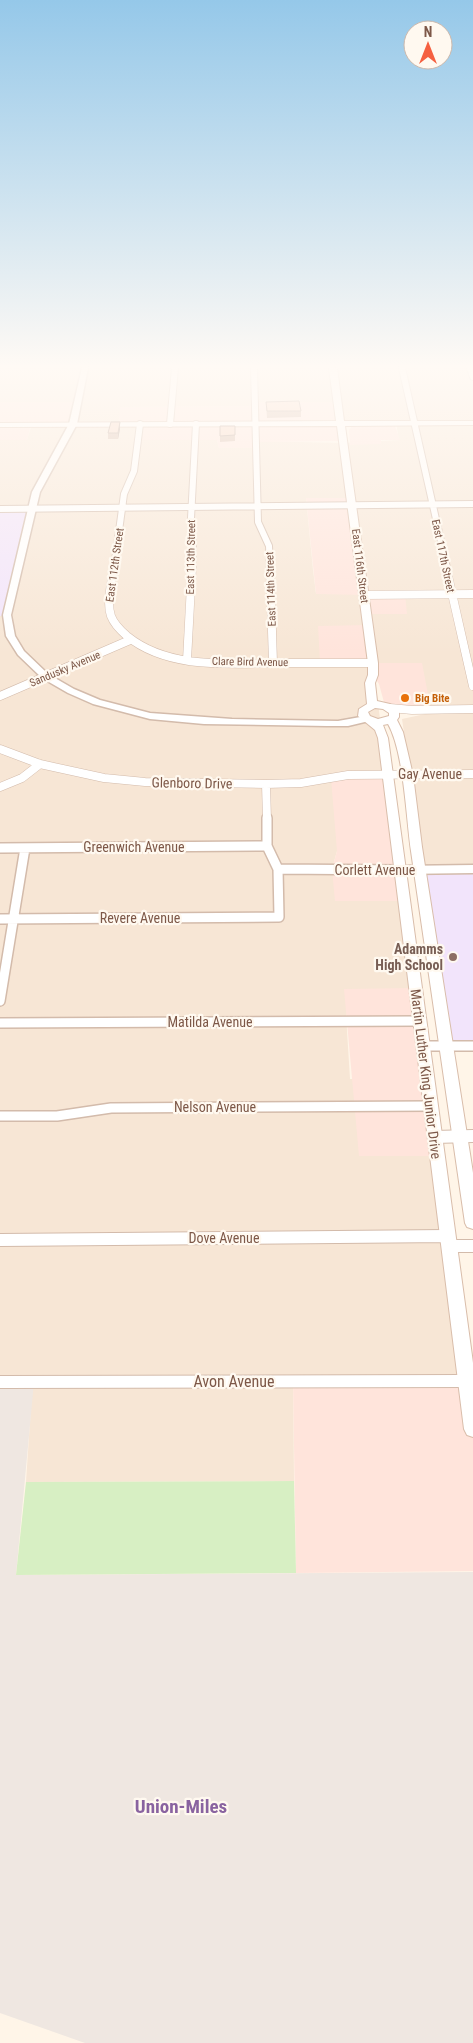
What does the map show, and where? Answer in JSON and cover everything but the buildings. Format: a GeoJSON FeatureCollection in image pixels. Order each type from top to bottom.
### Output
{"type":"FeatureCollection","features":[{"type":"Feature","properties":{"kind":"main road","name":"East 116th Street"},"geometry":{"type":"LineString","coordinates":[[346,463],[373,663],[373,675],[370,683],[372,705]]}},
{"type":"Feature","properties":{"kind":"main road","name":"East 116th Street"},"geometry":{"type":"LineString","coordinates":[[373,675],[379,684],[390,712]]}},
{"type":"Feature","properties":{"kind":"main road"},"geometry":{"type":"LineString","coordinates":[[372,705],[390,712],[381,722],[367,718],[364,708],[372,705]]}},
{"type":"Feature","properties":{"kind":"main road","name":"Martin Luther King Junior Drive"},"geometry":{"type":"LineString","coordinates":[[390,712],[398,732],[407,775],[419,870],[446,1046],[466,1136],[473,1223]]}},
{"type":"Feature","properties":{"kind":"main road","name":"Martin Luther King Junior Drive"},"geometry":{"type":"LineString","coordinates":[[367,718],[380,729],[383,738],[448,1241],[468,1372],[473,1429]]}},
{"type":"Feature","properties":{"kind":"street"},"geometry":{"type":"LineString","coordinates":[[52,463],[36,492],[4,615],[11,640],[22,656],[44,678],[88,699],[118,709],[170,719],[216,723],[342,723],[367,718]]}},
{"type":"Feature","properties":{"kind":"street","name":"East 112th Street"},"geometry":{"type":"LineString","coordinates":[[130,640],[115,624],[109,613],[124,494],[134,471],[135,463]]}},
{"type":"Feature","properties":{"kind":"street","name":"East 113th Street"},"geometry":{"type":"LineString","coordinates":[[187,660],[193,539],[194,463]]}},
{"type":"Feature","properties":{"kind":"street","name":"East 114th Street"},"geometry":{"type":"LineString","coordinates":[[256,463],[258,522],[269,546],[273,663]]}},
{"type":"Feature","properties":{"kind":"street","name":"East 117th Street"},"geometry":{"type":"LineString","coordinates":[[423,463],[473,686]]}},
{"type":"Feature","properties":{"kind":"street"},"geometry":{"type":"LineString","coordinates":[[0,509],[473,504]]}},
{"type":"Feature","properties":{"kind":"street"},"geometry":{"type":"LineString","coordinates":[[364,594],[473,594]]}},
{"type":"Feature","properties":{"kind":"street","name":"Clare Bird Avenue"},"geometry":{"type":"LineString","coordinates":[[130,640],[168,656],[187,660],[220,663],[373,663]]}},
{"type":"Feature","properties":{"kind":"street","name":"Sandusky Avenue"},"geometry":{"type":"LineString","coordinates":[[0,696],[130,640]]}},
{"type":"Feature","properties":{"kind":"street"},"geometry":{"type":"LineString","coordinates":[[390,712],[473,710]]}},
{"type":"Feature","properties":{"kind":"street","name":"Glenboro Drive"},"geometry":{"type":"LineString","coordinates":[[0,749],[40,764],[104,778],[145,782],[266,784],[300,783],[348,775],[387,775]]}},
{"type":"Feature","properties":{"kind":"street"},"geometry":{"type":"LineString","coordinates":[[0,787],[22,778],[40,764]]}},
{"type":"Feature","properties":{"kind":"street","name":"Gay Avenue"},"geometry":{"type":"LineString","coordinates":[[387,775],[473,774]]}},
{"type":"Feature","properties":{"kind":"street"},"geometry":{"type":"LineString","coordinates":[[266,784],[268,846],[278,869]]}},
{"type":"Feature","properties":{"kind":"street","name":"Greenwich Avenue"},"geometry":{"type":"LineString","coordinates":[[0,848],[268,846]]}},
{"type":"Feature","properties":{"kind":"street"},"geometry":{"type":"LineString","coordinates":[[0,1001],[25,848]]}},
{"type":"Feature","properties":{"kind":"street","name":"Corlett Avenue"},"geometry":{"type":"LineString","coordinates":[[278,869],[473,869]]}},
{"type":"Feature","properties":{"kind":"street","name":"Revere Avenue"},"geometry":{"type":"LineString","coordinates":[[0,919],[279,917],[278,869]]}},
{"type":"Feature","properties":{"kind":"street","name":"Matilda Avenue"},"geometry":{"type":"LineString","coordinates":[[0,1024],[419,1021]]}},
{"type":"Feature","properties":{"kind":"street"},"geometry":{"type":"LineString","coordinates":[[423,1046],[473,1046]]}},
{"type":"Feature","properties":{"kind":"street","name":"Nelson Avenue"},"geometry":{"type":"LineString","coordinates":[[0,1116],[57,1116],[111,1108],[430,1106]]}},
{"type":"Feature","properties":{"kind":"street"},"geometry":{"type":"LineString","coordinates":[[434,1136],[466,1136]]}},
{"type":"Feature","properties":{"kind":"street","name":"Dove Avenue"},"geometry":{"type":"LineString","coordinates":[[0,1240],[448,1241],[473,1246]]}},
{"type":"Feature","properties":{"kind":"street","name":"Avon Avenue"},"geometry":{"type":"LineString","coordinates":[[0,1382],[468,1372]]}},
{"type":"Feature","properties":{"kind":"shaded area"},"geometry":{"type":"Polygon","coordinates":[[[0,463],[473,463],[473,866],[424,867],[402,719],[430,713],[373,663],[387,775],[337,851],[332,869],[404,901],[415,988],[346,1015],[350,1079],[427,1079],[467,1381],[293,1381],[294,1481],[26,1482],[33,1376],[0,1376],[0,463]],[[306,498],[313,570],[316,594],[354,517],[306,498]]]}},
{"type":"Feature","properties":{"kind":"shaded area"},"geometry":{"type":"Polygon","coordinates":[[[306,498],[351,498],[364,594],[405,594],[407,614],[366,614],[363,595],[316,594],[306,498]]]}},
{"type":"Feature","properties":{"kind":"shaded area"},"geometry":{"type":"Polygon","coordinates":[[[0,509],[31,509],[7,615],[0,616],[0,509]]]}},
{"type":"Feature","properties":{"kind":"shaded area"},"geometry":{"type":"Polygon","coordinates":[[[368,625],[373,663],[320,663],[318,626],[368,625]]]}},
{"type":"Feature","properties":{"kind":"shaded area"},"geometry":{"type":"Polygon","coordinates":[[[373,663],[422,663],[431,710],[385,706],[379,684],[373,675],[373,663]]]}},
{"type":"Feature","properties":{"kind":"shaded area"},"geometry":{"type":"Polygon","coordinates":[[[387,775],[404,901],[335,901],[332,869],[337,851],[331,778],[387,775]]]}},
{"type":"Feature","properties":{"kind":"shaded area","name":"Adamms High School"},"geometry":{"type":"Polygon","coordinates":[[[473,869],[473,1046],[446,1046],[419,870],[473,869]]]}},
{"type":"Feature","properties":{"kind":"shaded area"},"geometry":{"type":"Polygon","coordinates":[[[415,988],[437,1156],[359,1156],[344,989],[415,988]]]}},
{"type":"Feature","properties":{"kind":"shaded area"},"geometry":{"type":"Polygon","coordinates":[[[293,1381],[467,1381],[473,1430],[473,1571],[296,1573],[293,1381]]]}},
{"type":"Feature","properties":{"kind":"shaded area"},"geometry":{"type":"Polygon","coordinates":[[[0,1382],[34,1382],[16,1575],[473,1572],[473,2043],[85,2043],[0,2013],[0,1382]]]}},
{"type":"Feature","properties":{"kind":"green space"},"geometry":{"type":"Polygon","coordinates":[[[294,1481],[296,1573],[16,1575],[26,1482],[294,1481]]]}},
{"type":"Feature","properties":{"kind":"place","name":"Big Bite"},"geometry":{"type":"Point","coordinates":[405,698]}},
{"type":"Feature","properties":{"kind":"place","name":"Adamms High School"},"geometry":{"type":"Point","coordinates":[453,957]}},
{"type":"Feature","properties":{"kind":"district","name":"Union-Miles"},"geometry":{"type":"Point","coordinates":[181,1806]}}]}
